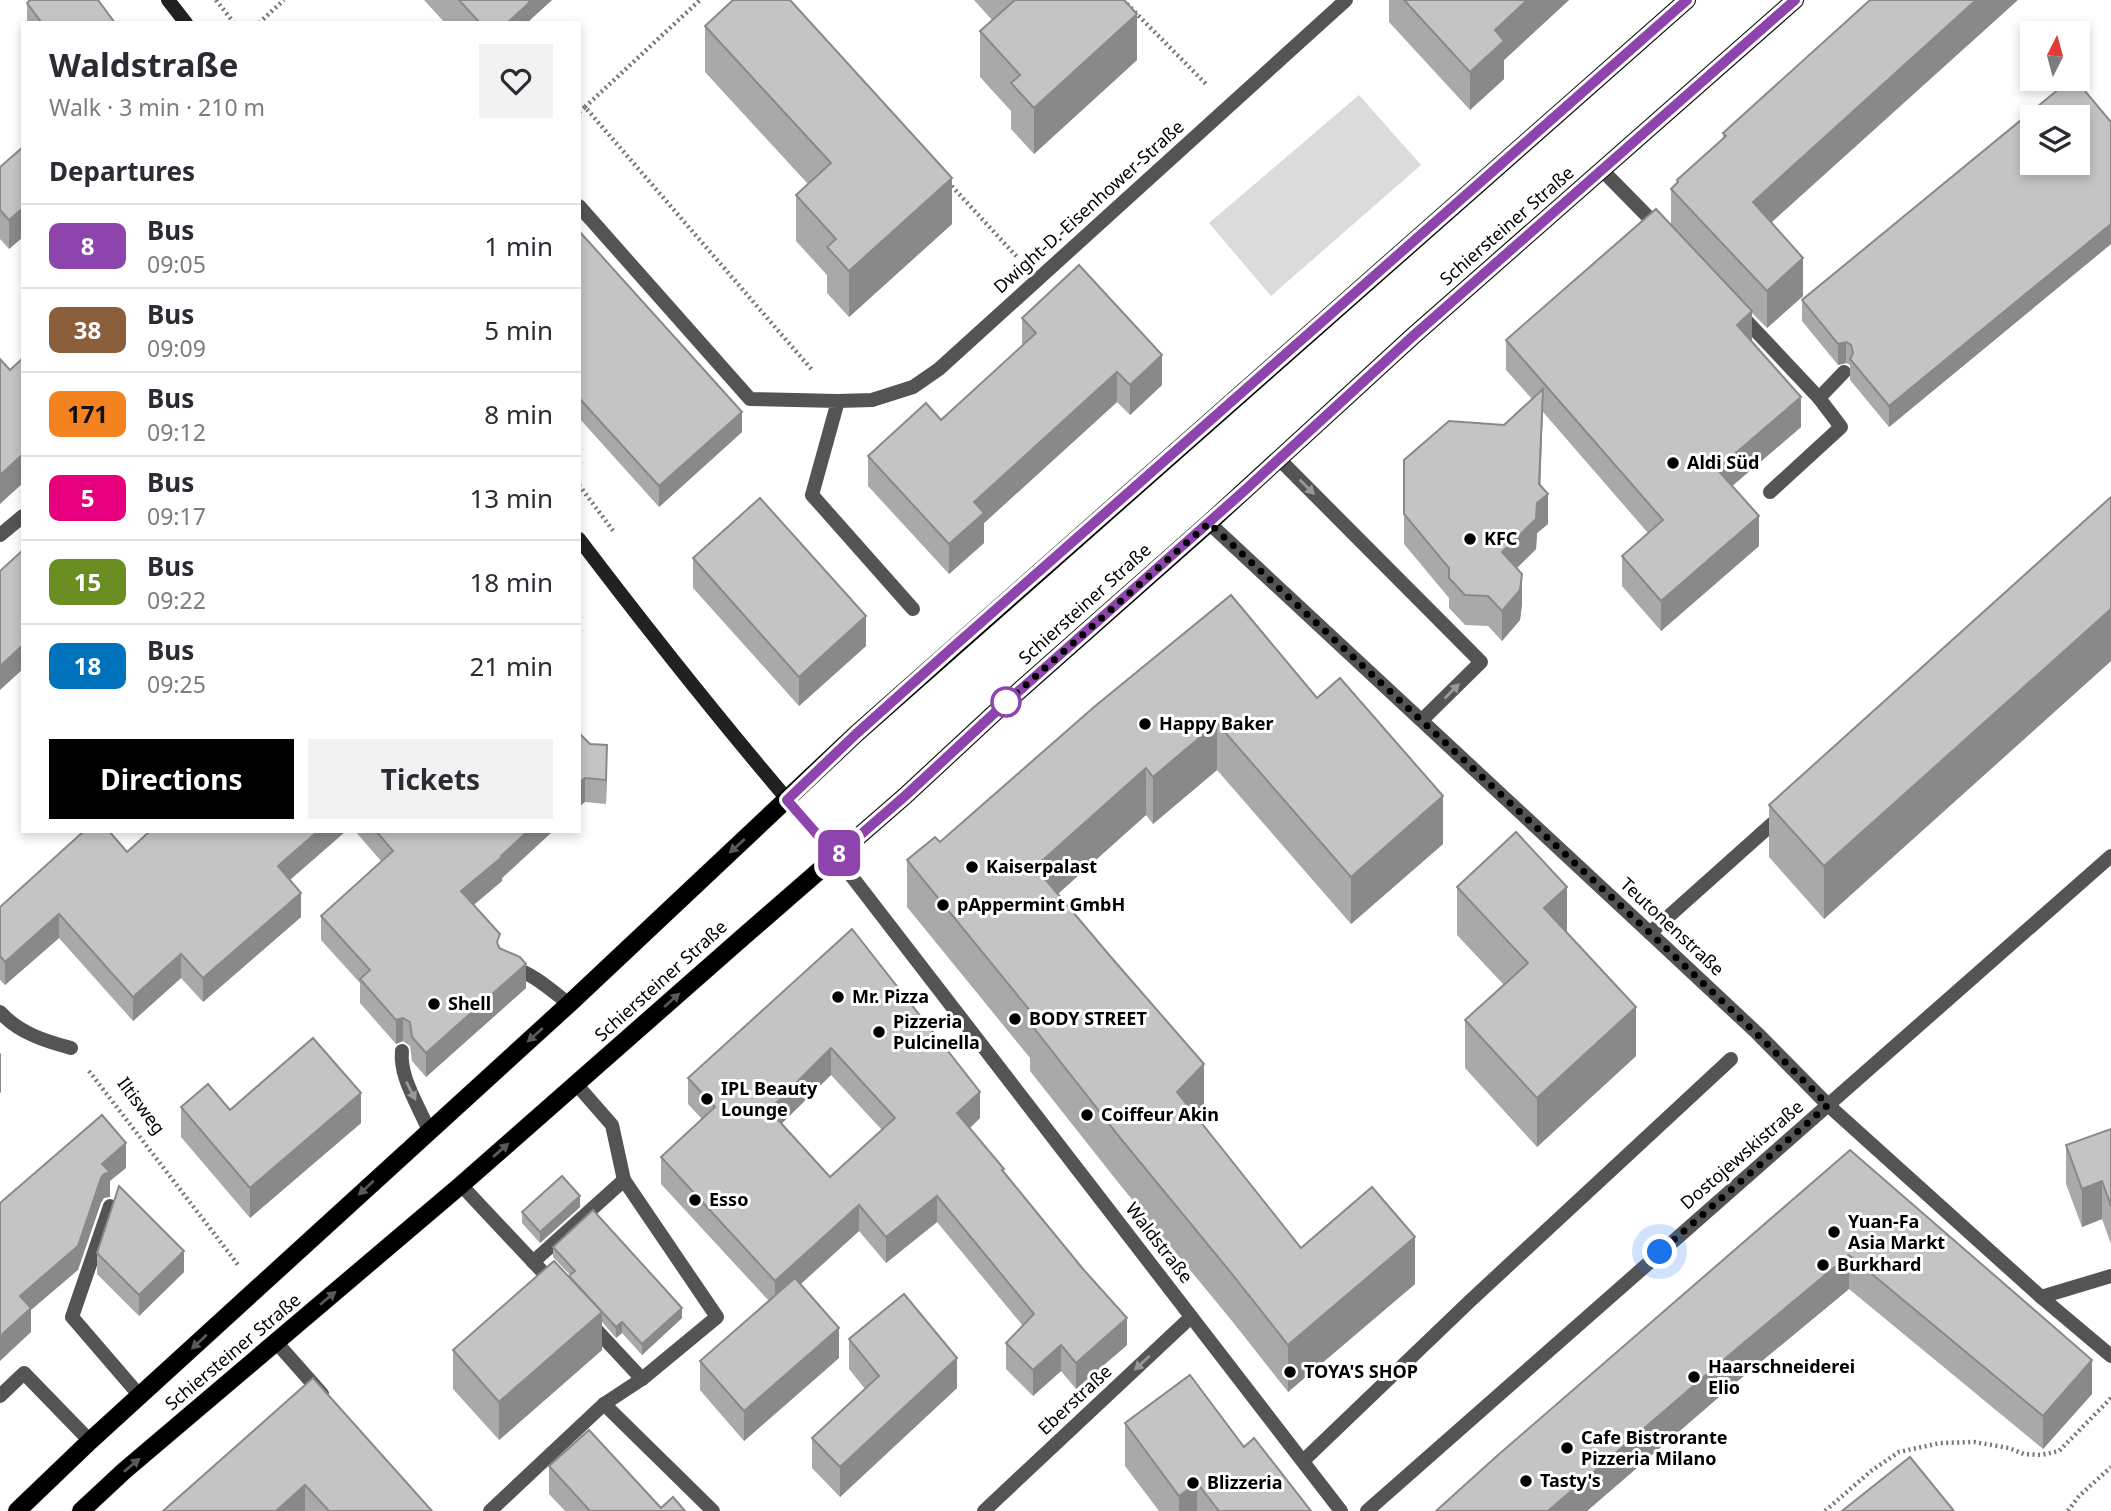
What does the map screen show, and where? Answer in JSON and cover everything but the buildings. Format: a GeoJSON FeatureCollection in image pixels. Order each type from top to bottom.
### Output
{"type":"FeatureCollection","features":[{"type":"Feature","properties":{"kind":"main road","name":"Schiersteiner Straße"},"geometry":{"type":"LineString","coordinates":[[17,1511],[90,1441],[569,1004],[856,734],[1687,0]]}},
{"type":"Feature","properties":{"kind":"main road","name":"Schiersteiner Straße"},"geometry":{"type":"LineString","coordinates":[[81,1511],[124,1471],[577,1085],[905,796],[1413,336],[1795,0]]}},
{"type":"Feature","properties":{"kind":"street"},"geometry":{"type":"LineString","coordinates":[[168,0],[184,21]]}},
{"type":"Feature","properties":{"kind":"street","name":"Dwight-D.-Eisenhower-Straße"},"geometry":{"type":"LineString","coordinates":[[581,208],[750,399],[872,400],[913,387],[939,369],[1346,0]]}},
{"type":"Feature","properties":{"kind":"street"},"geometry":{"type":"LineString","coordinates":[[1603,171],[1668,238]]}},
{"type":"Feature","properties":{"kind":"street"},"geometry":{"type":"LineString","coordinates":[[1731,304],[1819,398],[1841,427],[1770,492]]}},
{"type":"Feature","properties":{"kind":"street"},"geometry":{"type":"LineString","coordinates":[[1819,398],[1844,372]]}},
{"type":"Feature","properties":{"kind":"street"},"geometry":{"type":"LineString","coordinates":[[838,401],[812,495],[913,608]]}},
{"type":"Feature","properties":{"kind":"street"},"geometry":{"type":"LineString","coordinates":[[1279,459],[1481,662],[1422,720]]}},
{"type":"Feature","properties":{"kind":"street"},"geometry":{"type":"LineString","coordinates":[[0,535],[21,518]]}},
{"type":"Feature","properties":{"kind":"street","name":"Teutonenstraße"},"geometry":{"type":"LineString","coordinates":[[1209,523],[1650,933],[1828,1105],[2041,1297],[2111,1356]]}},
{"type":"Feature","properties":{"kind":"street","name":"Waldstraße"},"geometry":{"type":"LineString","coordinates":[[581,542],[787,800],[836,856],[1341,1511]]}},
{"type":"Feature","properties":{"kind":"street"},"geometry":{"type":"LineString","coordinates":[[1650,933],[1793,805]]}},
{"type":"Feature","properties":{"kind":"street","name":"Dostojewskistraße"},"geometry":{"type":"LineString","coordinates":[[1367,1511],[2111,856]]}},
{"type":"Feature","properties":{"kind":"street"},"geometry":{"type":"LineString","coordinates":[[506,965],[518,968],[569,1004]]}},
{"type":"Feature","properties":{"kind":"street"},"geometry":{"type":"LineString","coordinates":[[0,1012],[8,1021],[38,1039],[71,1048]]}},
{"type":"Feature","properties":{"kind":"street"},"geometry":{"type":"LineString","coordinates":[[402,1051],[401,1064],[406,1080],[429,1131]]}},
{"type":"Feature","properties":{"kind":"street"},"geometry":{"type":"LineString","coordinates":[[1303,1461],[1470,1301],[1731,1059]]}},
{"type":"Feature","properties":{"kind":"street"},"geometry":{"type":"LineString","coordinates":[[490,1511],[604,1404],[642,1379],[717,1317],[624,1180],[612,1125],[577,1085]]}},
{"type":"Feature","properties":{"kind":"street"},"geometry":{"type":"LineString","coordinates":[[533,1262],[624,1180]]}},
{"type":"Feature","properties":{"kind":"street"},"geometry":{"type":"LineString","coordinates":[[461,1185],[560,1291]]}},
{"type":"Feature","properties":{"kind":"street"},"geometry":{"type":"LineString","coordinates":[[110,1206],[72,1317],[140,1396]]}},
{"type":"Feature","properties":{"kind":"street"},"geometry":{"type":"LineString","coordinates":[[2041,1297],[2111,1276]]}},
{"type":"Feature","properties":{"kind":"street"},"geometry":{"type":"LineString","coordinates":[[578,1310],[642,1379]]}},
{"type":"Feature","properties":{"kind":"street","name":"Eberstraße"},"geometry":{"type":"LineString","coordinates":[[984,1511],[1191,1317]]}},
{"type":"Feature","properties":{"kind":"street"},"geometry":{"type":"LineString","coordinates":[[276,1342],[328,1401]]}},
{"type":"Feature","properties":{"kind":"street"},"geometry":{"type":"LineString","coordinates":[[0,1396],[24,1373],[90,1441]]}},
{"type":"Feature","properties":{"kind":"street"},"geometry":{"type":"LineString","coordinates":[[604,1404],[713,1511]]}},
{"type":"Feature","properties":{"kind":"path"},"geometry":{"type":"LineString","coordinates":[[216,0],[232,21]]}},
{"type":"Feature","properties":{"kind":"path"},"geometry":{"type":"LineString","coordinates":[[260,21],[284,0]]}},
{"type":"Feature","properties":{"kind":"path"},"geometry":{"type":"LineString","coordinates":[[581,110],[700,0]]}},
{"type":"Feature","properties":{"kind":"path"},"geometry":{"type":"LineString","coordinates":[[1123,0],[1229,106]]}},
{"type":"Feature","properties":{"kind":"path"},"geometry":{"type":"LineString","coordinates":[[585,107],[838,401]]}},
{"type":"Feature","properties":{"kind":"path"},"geometry":{"type":"LineString","coordinates":[[944,178],[1037,280]]}},
{"type":"Feature","properties":{"kind":"path","name":"Iltisweg"},"geometry":{"type":"LineString","coordinates":[[71,1048],[229,1252]]}},
{"type":"Feature","properties":{"kind":"path"},"geometry":{"type":"LineString","coordinates":[[1825,1511],[1871,1471],[1899,1452],[1940,1443],[1974,1442],[2010,1448],[2024,1454],[2041,1455],[2059,1451],[2111,1398]]}},
{"type":"Feature","properties":{"kind":"path"},"geometry":{"type":"LineString","coordinates":[[2068,1511],[2079,1496],[2111,1467]]}},
{"type":"Feature","properties":{"kind":"shaded area"},"geometry":{"type":"Polygon","coordinates":[[[1359,95],[1421,165],[1271,296],[1209,223],[1359,95]]]}},
{"type":"Feature","properties":{"kind":"bus line","name":"8"},"geometry":{"type":"LineString","coordinates":[[1687,0],[951,649],[787,800],[836,856],[1413,336],[1795,0]]}},
{"type":"Feature","properties":{"kind":"place","name":"Aldi Süd"},"geometry":{"type":"Point","coordinates":[1673,463]}},
{"type":"Feature","properties":{"kind":"place","name":"KFC"},"geometry":{"type":"Point","coordinates":[1470,539]}},
{"type":"Feature","properties":{"kind":"place","name":"Happy Baker"},"geometry":{"type":"Point","coordinates":[1145,724]}},
{"type":"Feature","properties":{"kind":"place","name":"Kaiserpalast"},"geometry":{"type":"Point","coordinates":[972,867]}},
{"type":"Feature","properties":{"kind":"place","name":"pAppermint GmbH"},"geometry":{"type":"Point","coordinates":[943,905]}},
{"type":"Feature","properties":{"kind":"place","name":"Mr. Pizza"},"geometry":{"type":"Point","coordinates":[838,997]}},
{"type":"Feature","properties":{"kind":"place","name":"Shell"},"geometry":{"type":"Point","coordinates":[434,1004]}},
{"type":"Feature","properties":{"kind":"place","name":"BODY STREET"},"geometry":{"type":"Point","coordinates":[1015,1019]}},
{"type":"Feature","properties":{"kind":"place","name":"Pizzeria Pulcinella"},"geometry":{"type":"Point","coordinates":[879,1032]}},
{"type":"Feature","properties":{"kind":"place","name":"IPL Beauty Lounge"},"geometry":{"type":"Point","coordinates":[707,1099]}},
{"type":"Feature","properties":{"kind":"place","name":"Coiffeur Akin"},"geometry":{"type":"Point","coordinates":[1087,1115]}},
{"type":"Feature","properties":{"kind":"place","name":"Esso"},"geometry":{"type":"Point","coordinates":[695,1200]}},
{"type":"Feature","properties":{"kind":"place","name":"Yuan-Fa Asia Markt"},"geometry":{"type":"Point","coordinates":[1834,1232]}},
{"type":"Feature","properties":{"kind":"place","name":"Burkhard"},"geometry":{"type":"Point","coordinates":[1823,1265]}},
{"type":"Feature","properties":{"kind":"place","name":"TOYA'S SHOP"},"geometry":{"type":"Point","coordinates":[1290,1372]}},
{"type":"Feature","properties":{"kind":"place","name":"Haarschneiderei Elio"},"geometry":{"type":"Point","coordinates":[1694,1377]}},
{"type":"Feature","properties":{"kind":"place","name":"Cafe Bistrorante Pizzeria Milano"},"geometry":{"type":"Point","coordinates":[1567,1448]}},
{"type":"Feature","properties":{"kind":"place","name":"Tasty's"},"geometry":{"type":"Point","coordinates":[1526,1481]}},
{"type":"Feature","properties":{"kind":"place","name":"Blizzeria"},"geometry":{"type":"Point","coordinates":[1193,1483]}},
{"type":"Feature","properties":{"kind":"route"},"geometry":{"type":"LineString","coordinates":[[1006,702],[1002,706],[1209,523],[1650,933],[1828,1105],[1660,1252]]}}]}
